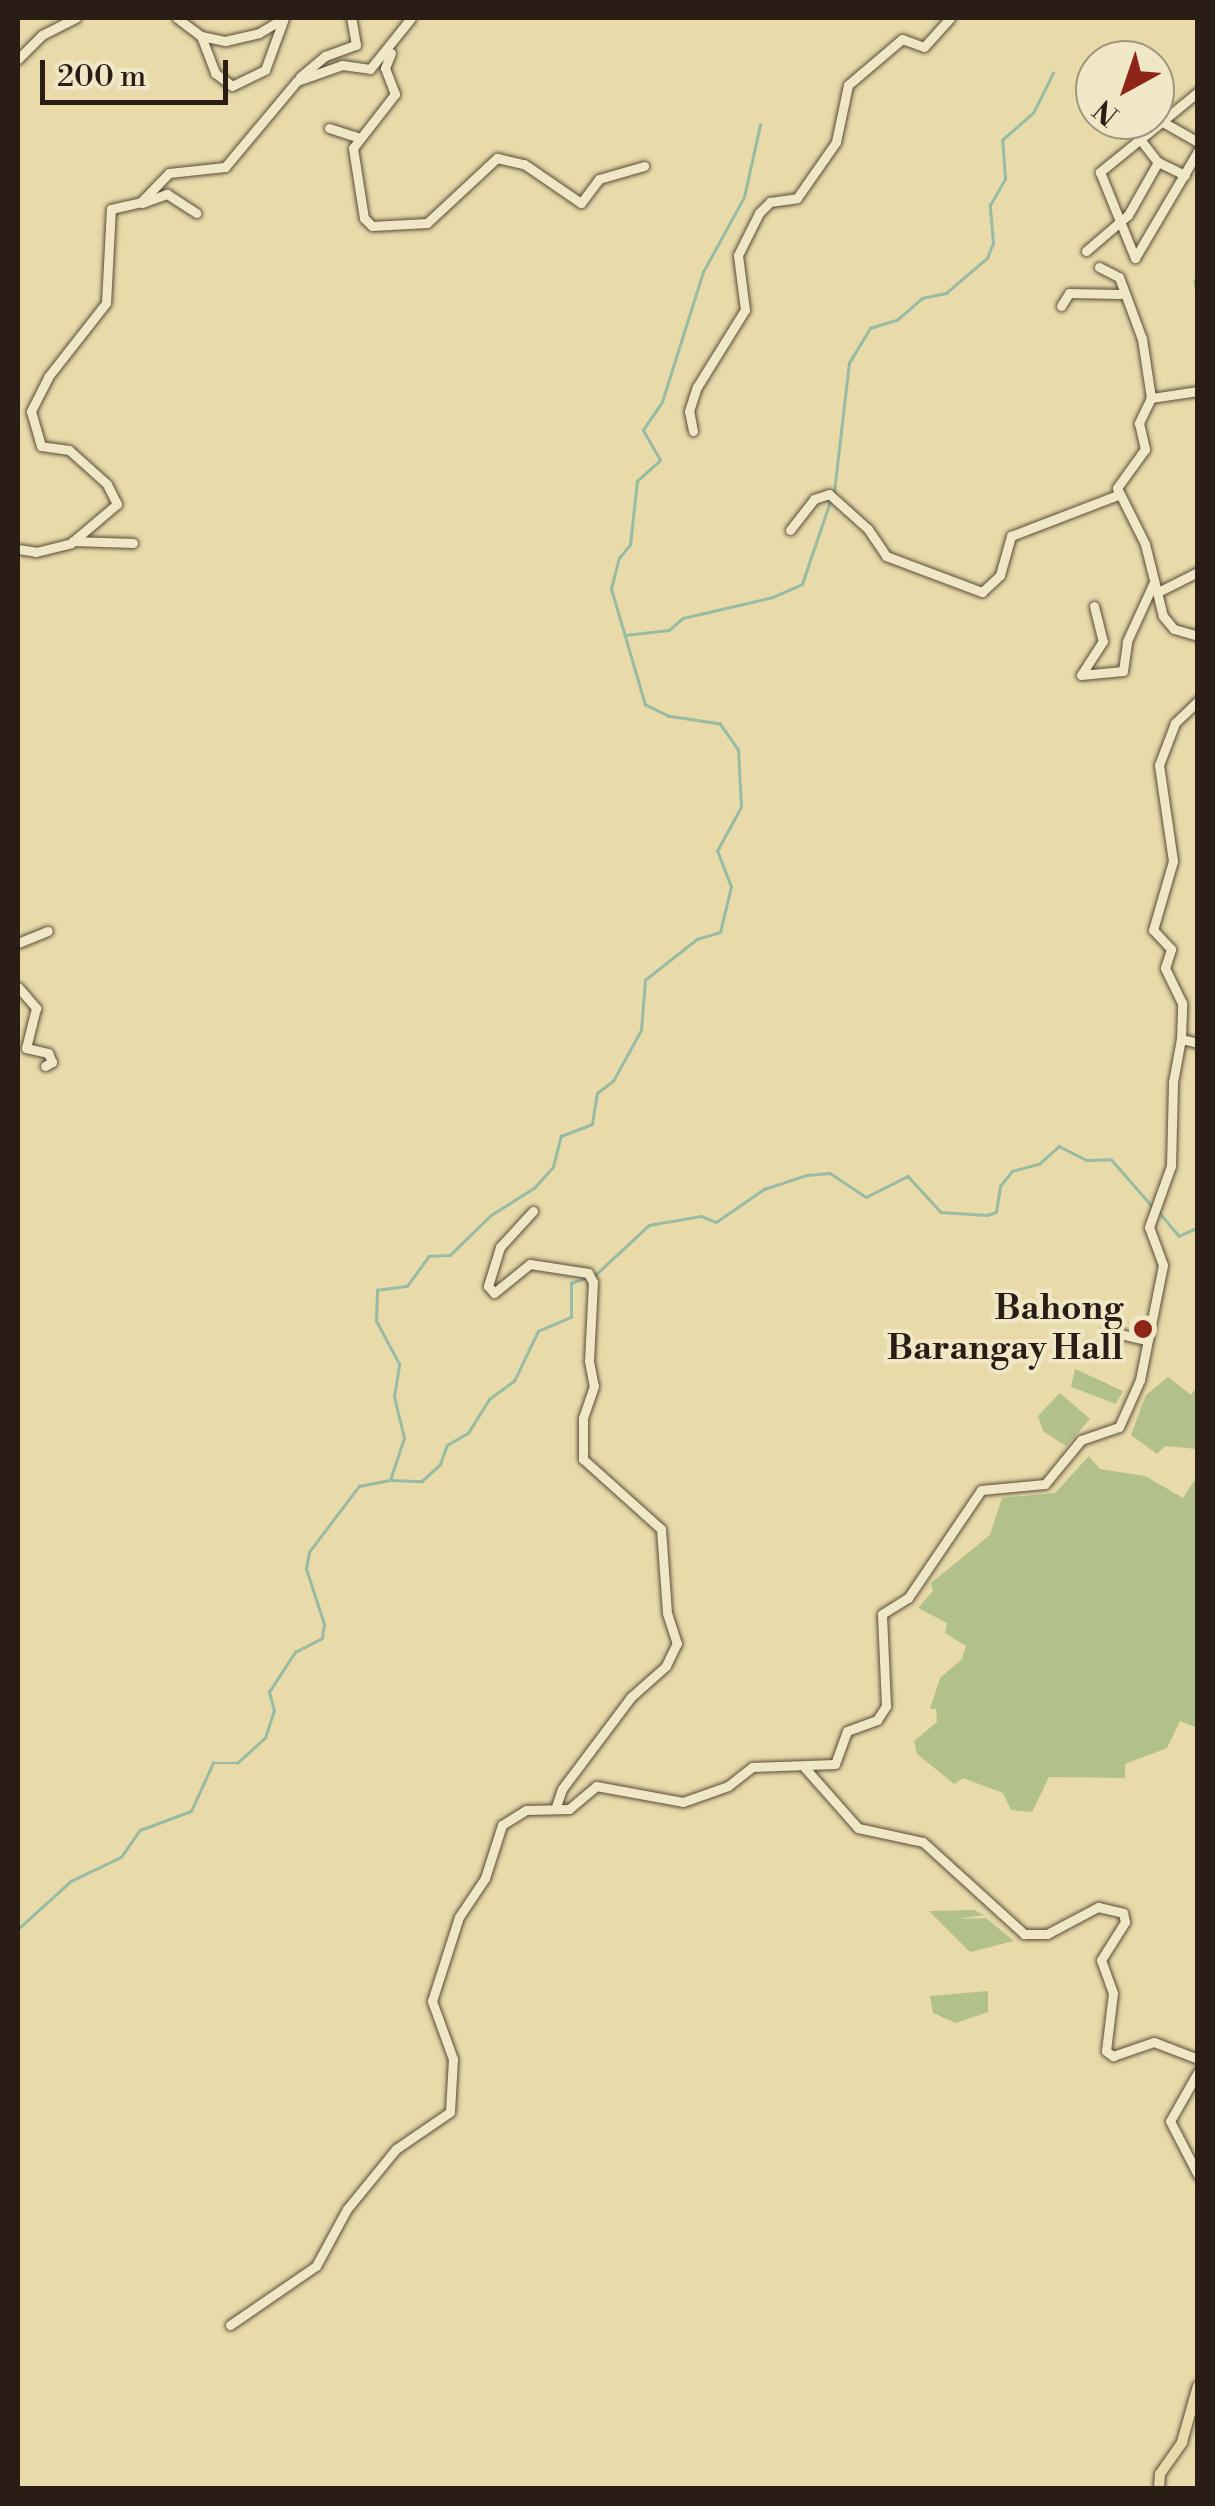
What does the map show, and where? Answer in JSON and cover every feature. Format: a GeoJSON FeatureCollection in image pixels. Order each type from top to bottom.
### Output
{"type":"FeatureCollection","features":[{"type":"Feature","properties":{"kind":"main road"},"geometry":{"type":"LineString","coordinates":[[1159,2488],[1160,2474],[1182,2442],[1198,2386]]}},
{"type":"Feature","properties":{"kind":"street"},"geometry":{"type":"LineString","coordinates":[[18,59],[42,35],[76,18]]}},
{"type":"Feature","properties":{"kind":"street"},"geometry":{"type":"LineString","coordinates":[[177,18],[200,36],[214,73],[232,86],[267,68],[284,18]]}},
{"type":"Feature","properties":{"kind":"street"},"geometry":{"type":"LineString","coordinates":[[200,36],[235,40],[284,18]]}},
{"type":"Feature","properties":{"kind":"street"},"geometry":{"type":"LineString","coordinates":[[139,202],[169,174],[205,173],[230,163],[318,60],[356,45],[351,18]]}},
{"type":"Feature","properties":{"kind":"street"},"geometry":{"type":"LineString","coordinates":[[411,18],[385,68],[395,94],[359,138],[353,155],[364,218],[374,227],[427,223],[496,158],[524,164],[582,203],[594,181],[644,166]]}},
{"type":"Feature","properties":{"kind":"street"},"geometry":{"type":"LineString","coordinates":[[693,431],[690,411],[697,387],[745,310],[738,254],[758,213],[770,202],[796,198],[836,142],[848,85],[902,39],[924,47],[950,18]]}},
{"type":"Feature","properties":{"kind":"street"},"geometry":{"type":"LineString","coordinates":[[297,81],[342,65],[366,70],[394,46]]}},
{"type":"Feature","properties":{"kind":"street"},"geometry":{"type":"LineString","coordinates":[[1175,110],[1198,92]]}},
{"type":"Feature","properties":{"kind":"street"},"geometry":{"type":"LineString","coordinates":[[329,128],[359,138]]}},
{"type":"Feature","properties":{"kind":"street"},"geometry":{"type":"LineString","coordinates":[[1175,129],[1198,142]]}},
{"type":"Feature","properties":{"kind":"street"},"geometry":{"type":"LineString","coordinates":[[1137,140],[1100,172],[1130,252],[1139,257],[1198,151]]}},
{"type":"Feature","properties":{"kind":"street"},"geometry":{"type":"LineString","coordinates":[[1141,140],[1158,162],[1185,174]]}},
{"type":"Feature","properties":{"kind":"street"},"geometry":{"type":"LineString","coordinates":[[1086,250],[1119,224],[1158,162]]}},
{"type":"Feature","properties":{"kind":"street"},"geometry":{"type":"LineString","coordinates":[[18,549],[49,550],[73,541],[115,509],[116,498],[69,450],[41,446],[31,411],[48,377],[106,303],[110,211],[167,194],[196,213]]}},
{"type":"Feature","properties":{"kind":"street"},"geometry":{"type":"LineString","coordinates":[[1099,266],[1116,274],[1120,294],[1142,339],[1151,398],[1140,423],[1145,449],[1119,482],[1118,495],[1155,579],[1167,623],[1198,636]]}},
{"type":"Feature","properties":{"kind":"street"},"geometry":{"type":"LineString","coordinates":[[1061,306],[1069,293],[1120,294]]}},
{"type":"Feature","properties":{"kind":"street"},"geometry":{"type":"LineString","coordinates":[[1151,398],[1198,391]]}},
{"type":"Feature","properties":{"kind":"street"},"geometry":{"type":"LineString","coordinates":[[790,530],[814,499],[829,494],[868,529],[886,556],[982,592],[1000,575],[1011,536],[1118,495]]}},
{"type":"Feature","properties":{"kind":"street"},"geometry":{"type":"LineString","coordinates":[[73,541],[133,543]]}},
{"type":"Feature","properties":{"kind":"street"},"geometry":{"type":"LineString","coordinates":[[1158,592],[1198,572]]}},
{"type":"Feature","properties":{"kind":"street"},"geometry":{"type":"LineString","coordinates":[[1094,606],[1103,641],[1081,675],[1123,671],[1127,641],[1155,579]]}},
{"type":"Feature","properties":{"kind":"street"},"geometry":{"type":"LineString","coordinates":[[230,2325],[321,2261],[347,2209],[396,2149],[450,2112],[453,2059],[432,2001],[459,1917],[485,1878],[497,1831],[526,1810],[568,1810],[596,1786],[682,1802],[728,1786],[752,1767],[834,1764],[848,1731],[881,1716],[888,1687],[880,1618],[908,1598],[976,1496],[988,1485],[1045,1484],[1080,1440],[1116,1430],[1140,1380],[1163,1264],[1149,1227],[1172,1166],[1173,1082],[1182,1039],[1182,1002],[1165,968],[1171,949],[1153,930],[1173,861],[1159,765],[1175,723],[1198,701]]}},
{"type":"Feature","properties":{"kind":"street"},"geometry":{"type":"LineString","coordinates":[[18,942],[48,931]]}},
{"type":"Feature","properties":{"kind":"street"},"geometry":{"type":"LineString","coordinates":[[18,987],[36,1008],[26,1048],[48,1053],[52,1062],[45,1066]]}},
{"type":"Feature","properties":{"kind":"street"},"geometry":{"type":"LineString","coordinates":[[1182,1039],[1198,1043]]}},
{"type":"Feature","properties":{"kind":"street"},"geometry":{"type":"LineString","coordinates":[[533,1211],[500,1247],[488,1286],[494,1293],[530,1264],[588,1273],[593,1282],[589,1361],[594,1386],[582,1418],[583,1459],[662,1530],[668,1612],[677,1644],[666,1666],[631,1697],[562,1789],[554,1809]]}},
{"type":"Feature","properties":{"kind":"street"},"geometry":{"type":"LineString","coordinates":[[1107,1330],[1146,1340]]}},
{"type":"Feature","properties":{"kind":"street"},"geometry":{"type":"LineString","coordinates":[[805,1768],[858,1828],[923,1842],[1024,1934],[1047,1934],[1098,1908],[1122,1913],[1125,1922],[1101,1960],[1114,1993],[1106,2052],[1112,2056],[1154,2042],[1198,2059]]}},
{"type":"Feature","properties":{"kind":"street"},"geometry":{"type":"LineString","coordinates":[[1198,2072],[1170,2121],[1198,2175]]}},
{"type":"Feature","properties":{"kind":"green space"},"geometry":{"type":"Polygon","coordinates":[[[1075,1369],[1123,1391],[1116,1404],[1071,1387],[1075,1369]]]}},
{"type":"Feature","properties":{"kind":"green space"},"geometry":{"type":"Polygon","coordinates":[[[1168,1377],[1191,1395],[1197,1386],[1197,1449],[1165,1446],[1157,1454],[1131,1435],[1146,1395],[1168,1377]]]}},
{"type":"Feature","properties":{"kind":"green space"},"geometry":{"type":"Polygon","coordinates":[[[1060,1393],[1090,1419],[1066,1446],[1043,1431],[1038,1416],[1060,1393]]]}},
{"type":"Feature","properties":{"kind":"green space"},"geometry":{"type":"Polygon","coordinates":[[[1089,1456],[1100,1469],[1145,1476],[1183,1498],[1197,1476],[1197,1728],[1180,1721],[1167,1748],[1125,1764],[1125,1778],[1049,1777],[1032,1812],[1011,1810],[1003,1793],[963,1778],[954,1784],[917,1754],[914,1741],[937,1722],[936,1709],[930,1709],[940,1678],[962,1659],[966,1646],[945,1633],[947,1623],[918,1608],[933,1591],[931,1583],[990,1535],[1002,1498],[1055,1493],[1089,1456]]]}},
{"type":"Feature","properties":{"kind":"green space"},"geometry":{"type":"Polygon","coordinates":[[[974,1910],[984,1915],[958,1919],[986,1918],[1014,1941],[970,1952],[929,1911],[974,1910]]]}},
{"type":"Feature","properties":{"kind":"green space"},"geometry":{"type":"Polygon","coordinates":[[[988,1991],[988,2012],[956,2023],[933,2013],[930,1996],[988,1991]]]}},
{"type":"Feature","properties":{"kind":"waterway"},"geometry":{"type":"LineString","coordinates":[[834,492],[849,363],[870,328],[897,320],[922,298],[946,293],[987,258],[993,243],[990,205],[1005,179],[1002,140],[1033,113],[1053,73]]}},
{"type":"Feature","properties":{"kind":"waterway"},"geometry":{"type":"LineString","coordinates":[[18,1929],[71,1881],[121,1857],[140,1830],[191,1811],[213,1763],[237,1763],[265,1738],[274,1711],[269,1692],[295,1652],[322,1638],[324,1624],[306,1569],[309,1552],[359,1486],[390,1480],[404,1438],[394,1397],[399,1364],[376,1321],[377,1290],[407,1286],[429,1256],[450,1255],[491,1215],[534,1188],[553,1167],[561,1136],[592,1124],[597,1093],[613,1081],[641,1030],[645,980],[697,939],[720,932],[731,887],[717,851],[741,807],[738,750],[720,724],[668,716],[645,705],[611,589],[619,558],[630,545],[637,481],[660,460],[643,430],[662,402],[703,272],[744,197],[760,125]]}},
{"type":"Feature","properties":{"kind":"waterway"},"geometry":{"type":"LineString","coordinates":[[1195,280],[1198,299]]}},
{"type":"Feature","properties":{"kind":"waterway"},"geometry":{"type":"LineString","coordinates":[[625,635],[669,630],[683,618],[773,597],[802,584],[831,499]]}},
{"type":"Feature","properties":{"kind":"waterway"},"geometry":{"type":"LineString","coordinates":[[593,1277],[649,1225],[701,1216],[716,1222],[764,1189],[807,1175],[830,1173],[866,1197],[908,1176],[941,1212],[987,1215],[996,1212],[1000,1186],[1012,1171],[1039,1164],[1059,1146],[1087,1160],[1111,1159],[1153,1207]]}},
{"type":"Feature","properties":{"kind":"waterway"},"geometry":{"type":"LineString","coordinates":[[1159,1212],[1179,1236],[1198,1227]]}},
{"type":"Feature","properties":{"kind":"waterway"},"geometry":{"type":"LineString","coordinates":[[390,1480],[422,1481],[440,1464],[447,1445],[468,1433],[489,1399],[514,1381],[538,1331],[571,1317],[571,1283],[585,1278]]}},
{"type":"Feature","properties":{"kind":"place","name":"Bahong Barangay Hall"},"geometry":{"type":"Point","coordinates":[1143,1329]}}]}
